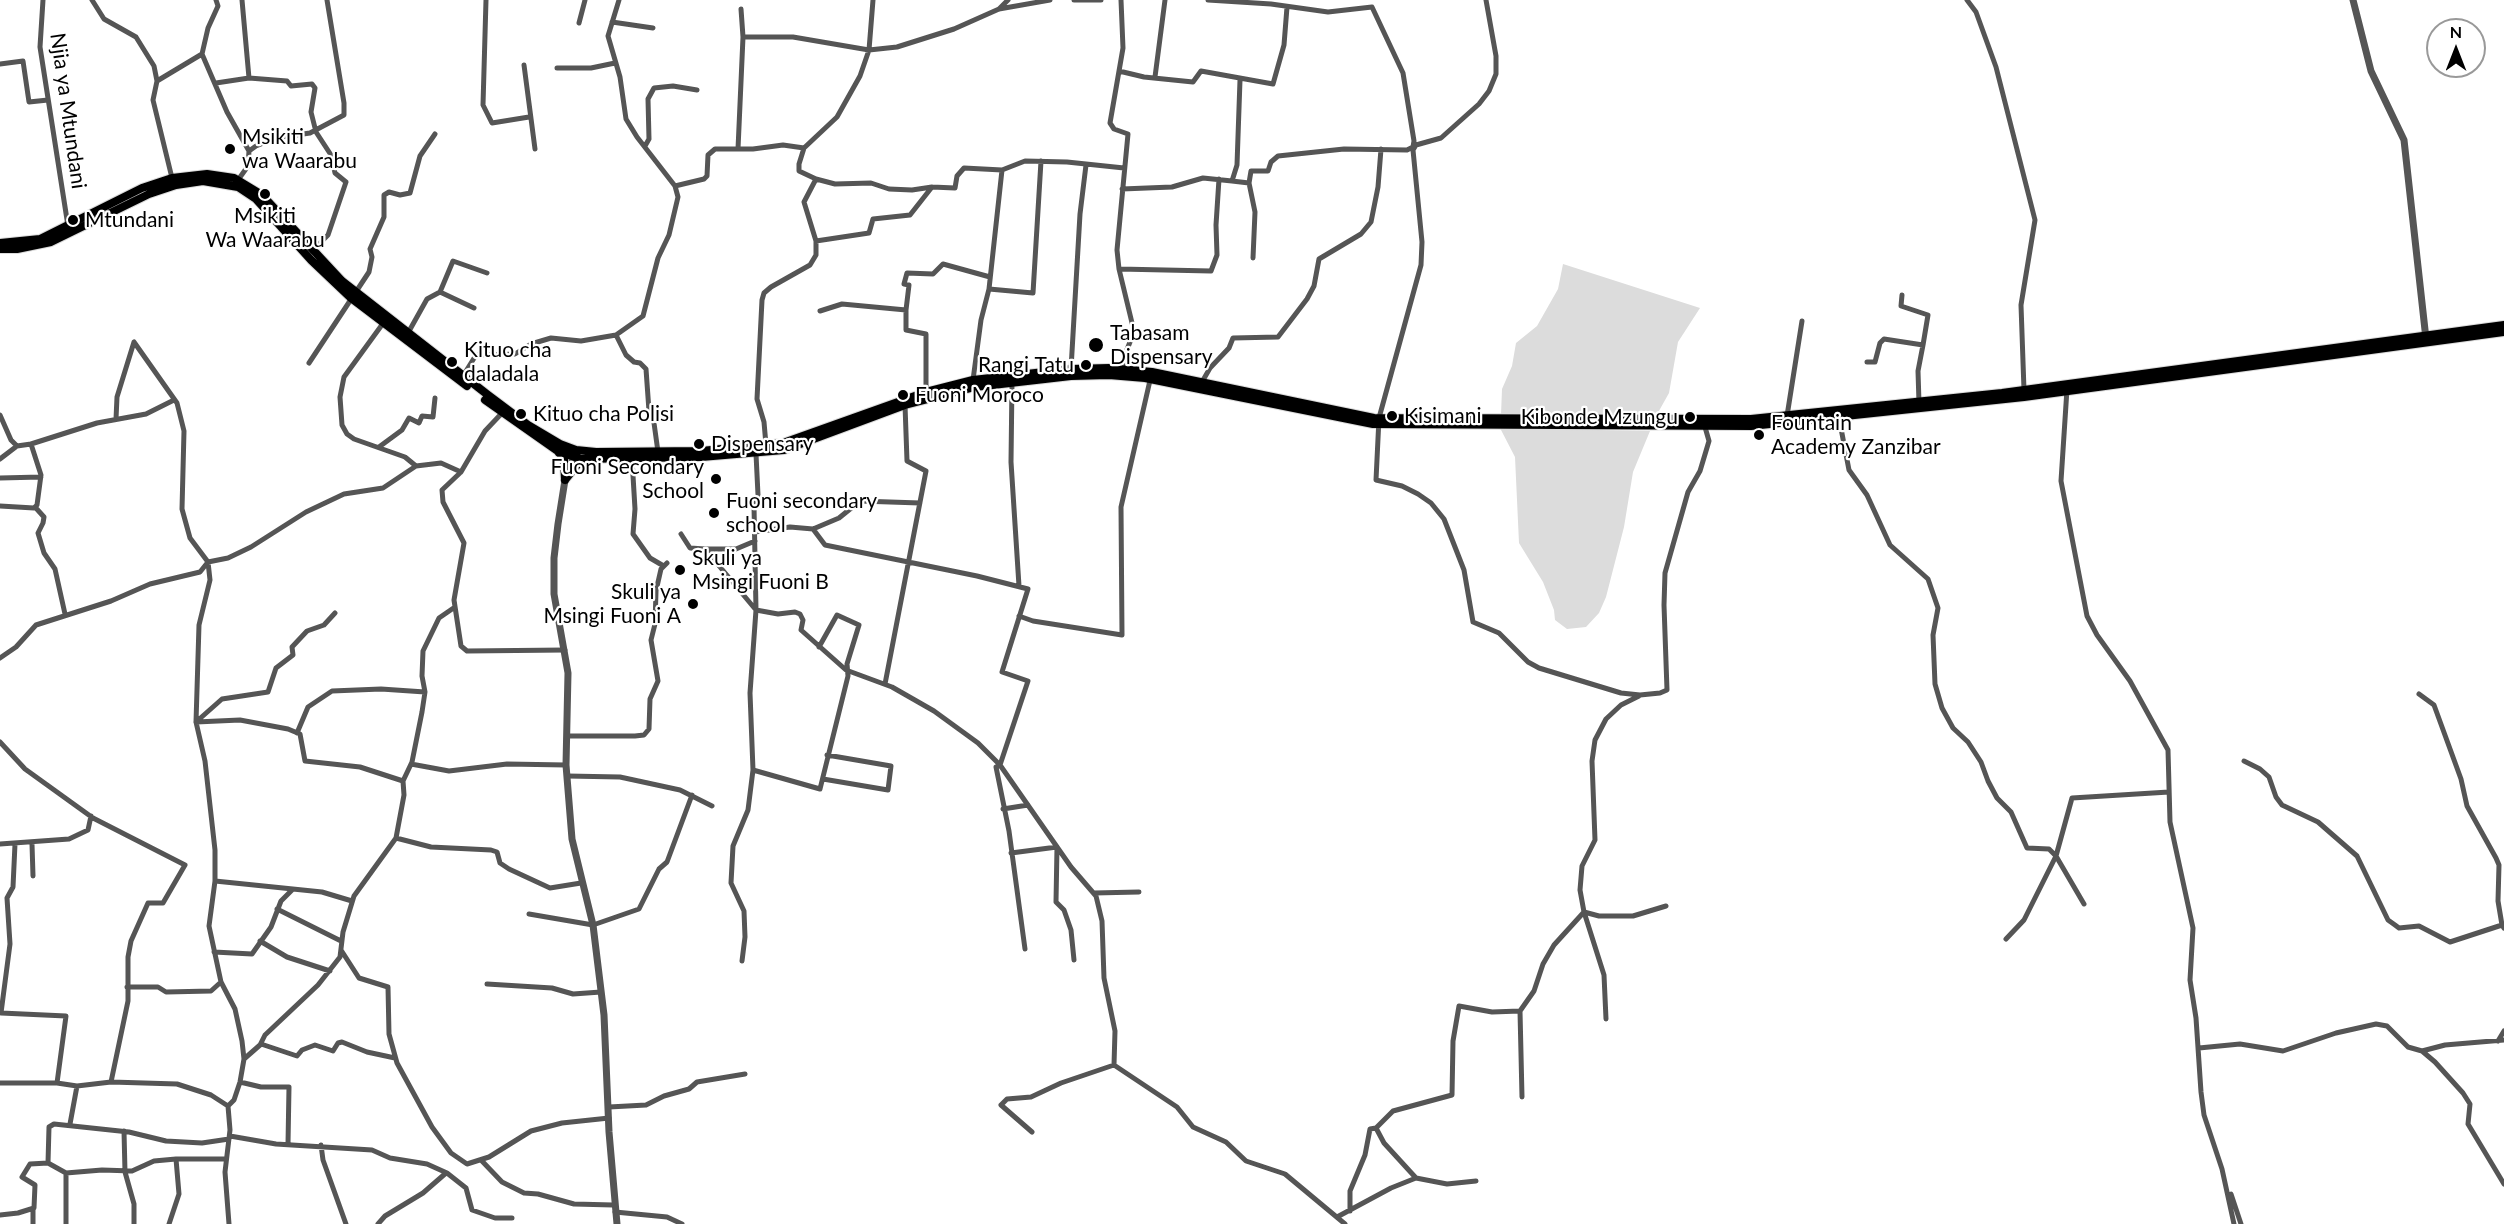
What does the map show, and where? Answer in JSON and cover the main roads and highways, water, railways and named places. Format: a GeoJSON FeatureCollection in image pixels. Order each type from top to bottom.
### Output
{"type":"FeatureCollection","features":[{"type":"Feature","properties":{"kind":"main road"},"geometry":{"type":"LineString","coordinates":[[0,243],[40,239],[142,188],[172,178],[207,174],[238,180],[262,195],[353,295],[408,333],[528,425],[575,454],[766,446],[797,439],[890,403],[973,380],[1071,369],[1127,369],[1151,376],[1379,421],[1430,422],[1659,423],[1787,416],[2024,390],[2067,388]]}},
{"type":"Feature","properties":{"kind":"main road"},"geometry":{"type":"LineString","coordinates":[[0,249],[17,249],[51,242],[162,189],[189,183],[214,182],[238,187],[256,199],[311,260],[384,322],[502,413],[559,452],[564,458],[565,480],[578,465],[596,459]]}},
{"type":"Feature","properties":{"kind":"main road"},"geometry":{"type":"LineString","coordinates":[[1659,423],[1705,427],[1751,426],[1839,418],[2426,338],[2504,325]]}},
{"type":"Feature","properties":{"kind":"main road"},"geometry":{"type":"LineString","coordinates":[[2426,338],[2504,332]]}},
{"type":"Feature","properties":{"kind":"main road"},"geometry":{"type":"LineString","coordinates":[[559,452],[596,459],[756,454],[799,446],[905,405],[975,387],[1109,375],[1151,376],[1202,382],[1379,421]]}},
{"type":"Feature","properties":{"kind":"place","name":"Msikiti wa Waarabu"},"geometry":{"type":"Point","coordinates":[230,149]}},
{"type":"Feature","properties":{"kind":"place","name":"Msikiti Wa Waarabu"},"geometry":{"type":"Point","coordinates":[265,194]}},
{"type":"Feature","properties":{"kind":"place","name":"Mtundani"},"geometry":{"type":"Point","coordinates":[73,220]}},
{"type":"Feature","properties":{"kind":"place","name":"Tabasam Dispensary"},"geometry":{"type":"Point","coordinates":[1096,345]}},
{"type":"Feature","properties":{"kind":"place","name":"Kituo cha daladala"},"geometry":{"type":"Point","coordinates":[452,362]}},
{"type":"Feature","properties":{"kind":"place","name":"Rangi Tatu"},"geometry":{"type":"Point","coordinates":[1086,365]}},
{"type":"Feature","properties":{"kind":"place","name":"Fuoni Moroco"},"geometry":{"type":"Point","coordinates":[903,395]}},
{"type":"Feature","properties":{"kind":"place","name":"Kituo cha Polisi"},"geometry":{"type":"Point","coordinates":[521,414]}},
{"type":"Feature","properties":{"kind":"place","name":"Kisimani"},"geometry":{"type":"Point","coordinates":[1392,416]}},
{"type":"Feature","properties":{"kind":"place","name":"Kibonde Mzungu"},"geometry":{"type":"Point","coordinates":[1690,417]}},
{"type":"Feature","properties":{"kind":"place","name":"Fountain Academy Zanzibar"},"geometry":{"type":"Point","coordinates":[1759,435]}},
{"type":"Feature","properties":{"kind":"place","name":"Dispensary"},"geometry":{"type":"Point","coordinates":[699,444]}},
{"type":"Feature","properties":{"kind":"place","name":"Fuoni Secondary School"},"geometry":{"type":"Point","coordinates":[716,479]}},
{"type":"Feature","properties":{"kind":"place","name":"Fuoni secondary school"},"geometry":{"type":"Point","coordinates":[714,513]}},
{"type":"Feature","properties":{"kind":"place","name":"Skuli ya Msingi Fuoni B"},"geometry":{"type":"Point","coordinates":[680,570]}},
{"type":"Feature","properties":{"kind":"place","name":"Skuli ya Msingi Fuoni A"},"geometry":{"type":"Point","coordinates":[693,604]}}]}
